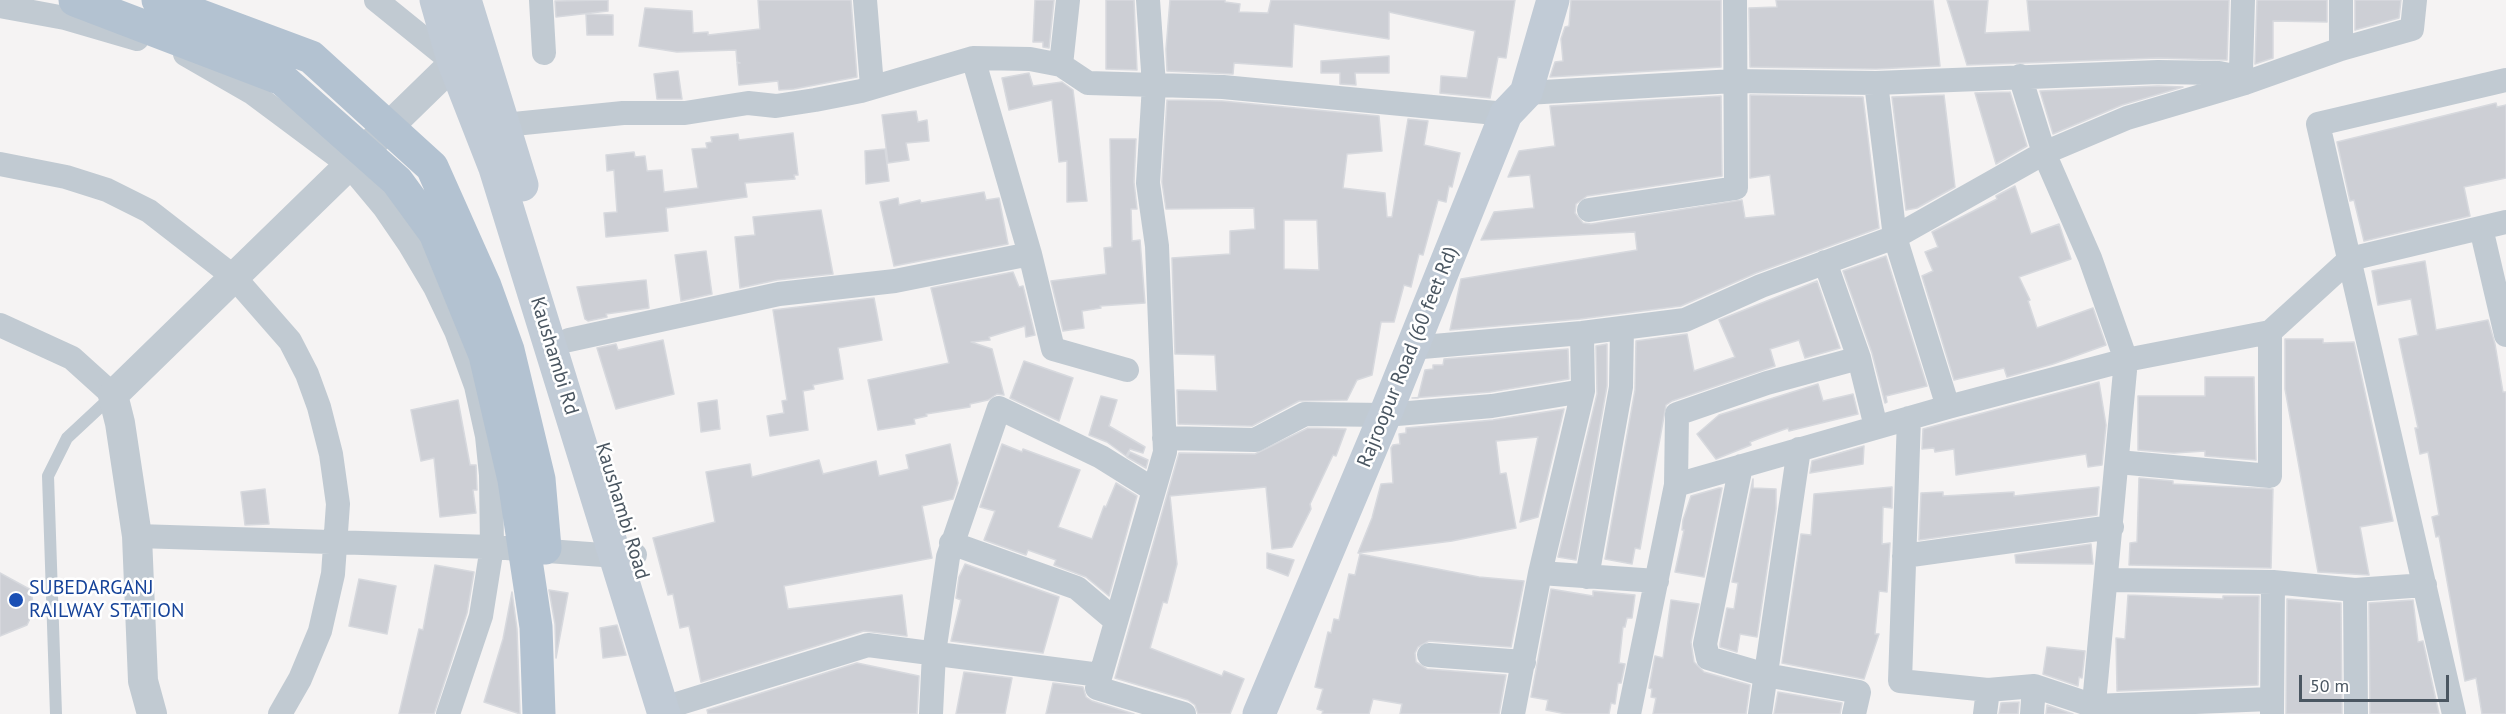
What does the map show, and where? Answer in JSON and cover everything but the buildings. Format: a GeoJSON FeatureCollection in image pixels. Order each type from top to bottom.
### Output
{"type":"FeatureCollection","features":[{"type":"Feature","properties":{"kind":"main road"},"geometry":{"type":"LineString","coordinates":[[75,0],[282,79],[396,181],[435,233],[485,355],[514,480],[536,627],[539,714]]}},
{"type":"Feature","properties":{"kind":"main road"},"geometry":{"type":"LineString","coordinates":[[158,0],[311,57],[432,167],[485,286],[508,350],[539,479],[553,625],[552,714]]}},
{"type":"Feature","properties":{"kind":"main road","name":"Kaushambi Rd"},"geometry":{"type":"LineString","coordinates":[[436,0],[468,59],[495,168],[626,556]]}},
{"type":"Feature","properties":{"kind":"main road","name":"Kaushambi Road"},"geometry":{"type":"LineString","coordinates":[[465,0],[468,59],[504,125],[569,340],[626,556],[653,609],[674,711]]}},
{"type":"Feature","properties":{"kind":"main road","name":"Rajroopur Road (60 feet Rd)"},"geometry":{"type":"LineString","coordinates":[[1259,714],[1411,348],[1516,104],[1553,0]]}},
{"type":"Feature","properties":{"kind":"street"},"geometry":{"type":"LineString","coordinates":[[112,395],[349,165],[468,59],[376,0]]}},
{"type":"Feature","properties":{"kind":"street"},"geometry":{"type":"LineString","coordinates":[[541,0],[544,53]]}},
{"type":"Feature","properties":{"kind":"street"},"geometry":{"type":"LineString","coordinates":[[865,0],[872,86]]}},
{"type":"Feature","properties":{"kind":"street"},"geometry":{"type":"LineString","coordinates":[[1060,65],[1068,0]]}},
{"type":"Feature","properties":{"kind":"street"},"geometry":{"type":"LineString","coordinates":[[1148,0],[1154,86],[1148,183],[1157,246],[1165,452],[1097,688],[1184,714]]}},
{"type":"Feature","properties":{"kind":"street"},"geometry":{"type":"LineString","coordinates":[[1589,210],[1736,188],[1735,0]]}},
{"type":"Feature","properties":{"kind":"street"},"geometry":{"type":"LineString","coordinates":[[2243,0],[2241,72],[2245,83]]}},
{"type":"Feature","properties":{"kind":"street"},"geometry":{"type":"LineString","coordinates":[[2341,0],[2341,49]]}},
{"type":"Feature","properties":{"kind":"street"},"geometry":{"type":"LineString","coordinates":[[1411,348],[1582,333],[1685,320],[1824,262],[1895,237],[2044,153],[2127,118],[2245,83],[2341,49],[2412,29],[2415,0]]}},
{"type":"Feature","properties":{"kind":"street"},"geometry":{"type":"LineString","coordinates":[[0,6],[65,18],[185,54],[252,92],[349,165],[384,207],[410,245],[435,287],[456,331],[476,386],[487,436],[491,475],[492,547],[481,616],[448,714]]}},
{"type":"Feature","properties":{"kind":"street"},"geometry":{"type":"LineString","coordinates":[[973,58],[1030,254],[1053,349],[1126,370]]}},
{"type":"Feature","properties":{"kind":"street"},"geometry":{"type":"LineString","coordinates":[[504,125],[623,113],[685,113],[748,103],[777,106],[861,91],[973,58],[1030,59],[1060,65],[1088,83],[1222,87],[1516,104],[1734,81],[1876,83],[2196,71],[2229,75],[2245,83]]}},
{"type":"Feature","properties":{"kind":"street"},"geometry":{"type":"LineString","coordinates":[[2020,76],[2044,153],[2090,258],[2126,360],[2108,580],[2094,710]]}},
{"type":"Feature","properties":{"kind":"street"},"geometry":{"type":"LineString","coordinates":[[2454,714],[2318,124],[2506,80]]}},
{"type":"Feature","properties":{"kind":"street"},"geometry":{"type":"LineString","coordinates":[[1876,83],[1895,237],[1948,407]]}},
{"type":"Feature","properties":{"kind":"street"},"geometry":{"type":"LineString","coordinates":[[0,164],[66,177],[107,190],[149,211],[234,277],[290,341],[307,374],[319,407],[331,454],[338,504],[337,544],[333,574],[320,631],[300,679],[280,714]]}},
{"type":"Feature","properties":{"kind":"street"},"geometry":{"type":"LineString","coordinates":[[1676,485],[1948,407],[2126,360],[2270,332],[2349,259],[2506,222]]}},
{"type":"Feature","properties":{"kind":"street"},"geometry":{"type":"LineString","coordinates":[[2481,228],[2504,320]]}},
{"type":"Feature","properties":{"kind":"street"},"geometry":{"type":"LineString","coordinates":[[569,340],[779,294],[895,281],[1030,254]]}},
{"type":"Feature","properties":{"kind":"street"},"geometry":{"type":"LineString","coordinates":[[1824,262],[1859,358],[1876,428]]}},
{"type":"Feature","properties":{"kind":"street"},"geometry":{"type":"LineString","coordinates":[[0,325],[72,358],[112,395],[120,423],[137,536],[143,681],[152,714]]}},
{"type":"Feature","properties":{"kind":"street"},"geometry":{"type":"LineString","coordinates":[[1587,578],[1622,387],[1622,328]]}},
{"type":"Feature","properties":{"kind":"street"},"geometry":{"type":"LineString","coordinates":[[2118,462],[2270,476],[2270,332]]}},
{"type":"Feature","properties":{"kind":"street"},"geometry":{"type":"LineString","coordinates":[[1513,714],[1540,573],[1583,390],[1582,333]]}},
{"type":"Feature","properties":{"kind":"street"},"geometry":{"type":"LineString","coordinates":[[1629,714],[1676,485],[1677,414],[1767,383],[1859,358]]}},
{"type":"Feature","properties":{"kind":"street"},"geometry":{"type":"LineString","coordinates":[[1164,438],[1254,440],[1305,414],[1385,415],[1492,406],[1583,390]]}},
{"type":"Feature","properties":{"kind":"street"},"geometry":{"type":"LineString","coordinates":[[931,714],[934,653],[951,543],[999,408],[1101,457],[1154,490]]}},
{"type":"Feature","properties":{"kind":"street"},"geometry":{"type":"LineString","coordinates":[[1909,418],[1900,681],[1988,690],[2034,686],[2094,710],[2272,706],[2273,582]]}},
{"type":"Feature","properties":{"kind":"street"},"geometry":{"type":"LineString","coordinates":[[1760,714],[1799,449]]}},
{"type":"Feature","properties":{"kind":"street"},"geometry":{"type":"LineString","coordinates":[[1741,466],[1705,644],[1708,658],[1766,675],[1859,692],[1854,714]]}},
{"type":"Feature","properties":{"kind":"street"},"geometry":{"type":"LineString","coordinates":[[1904,556],[2112,527]]}},
{"type":"Feature","properties":{"kind":"street"},"geometry":{"type":"LineString","coordinates":[[137,536],[337,544],[492,547],[626,556]]}},
{"type":"Feature","properties":{"kind":"street"},"geometry":{"type":"LineString","coordinates":[[951,543],[1077,588],[1116,621]]}},
{"type":"Feature","properties":{"kind":"street"},"geometry":{"type":"LineString","coordinates":[[1540,573],[1657,581]]}},
{"type":"Feature","properties":{"kind":"street"},"geometry":{"type":"LineString","coordinates":[[2108,580],[2273,582],[2355,590],[2426,585]]}},
{"type":"Feature","properties":{"kind":"street"},"geometry":{"type":"LineString","coordinates":[[2355,590],[2356,714]]}},
{"type":"Feature","properties":{"kind":"street"},"geometry":{"type":"LineString","coordinates":[[674,711],[868,645],[1100,675]]}},
{"type":"Feature","properties":{"kind":"street"},"geometry":{"type":"LineString","coordinates":[[1429,655],[1524,662]]}},
{"type":"Feature","properties":{"kind":"street"},"geometry":{"type":"LineString","coordinates":[[2032,714],[2034,686]]}},
{"type":"Feature","properties":{"kind":"street"},"geometry":{"type":"LineString","coordinates":[[1985,714],[1988,690]]}},
{"type":"Feature","properties":{"kind":"lane"},"geometry":{"type":"LineString","coordinates":[[56,714],[48,476],[67,438],[112,395]]}},
{"type":"Feature","properties":{"kind":"place","name":"SUBEDARGANJ RAILWAY STATION"},"geometry":{"type":"Point","coordinates":[16,600]}}]}
